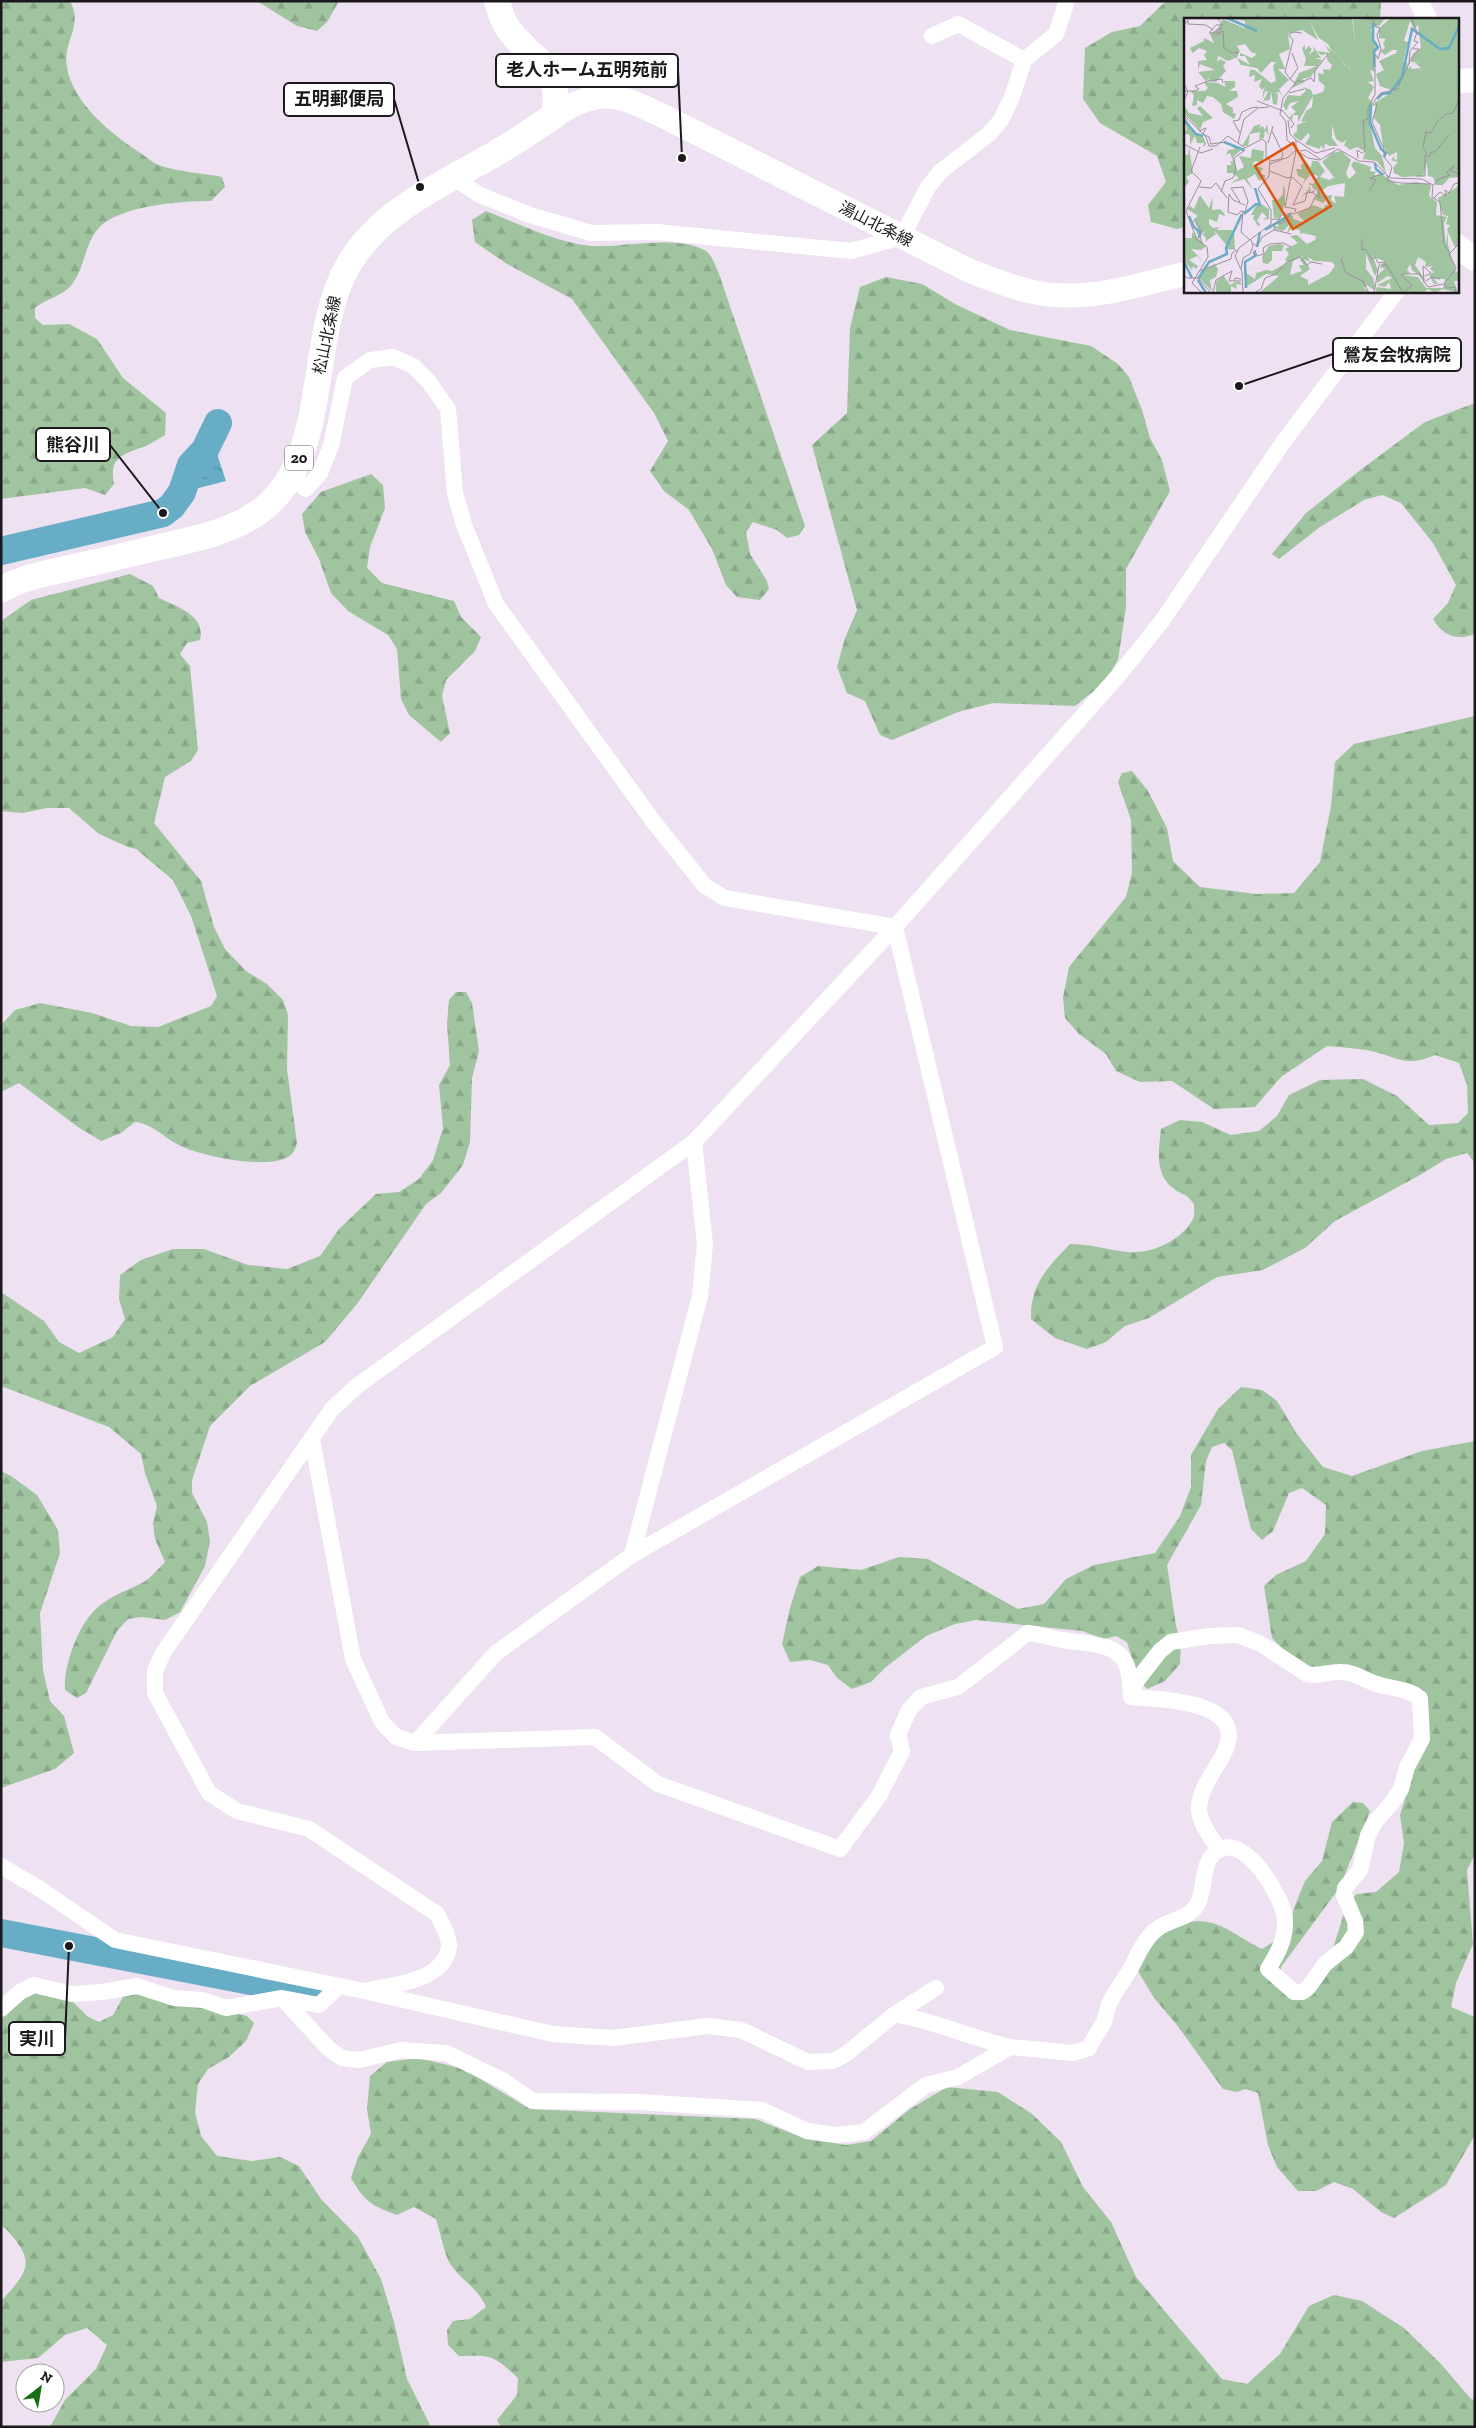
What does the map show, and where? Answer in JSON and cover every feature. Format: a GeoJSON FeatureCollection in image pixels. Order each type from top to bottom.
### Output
{"type":"FeatureCollection","features":[{"type":"Feature","properties":{"kind":"main road"},"geometry":{"type":"LineString","coordinates":[[497,1],[507,26],[518,41],[547,67],[558,97],[554,116]]}},
{"type":"Feature","properties":{"kind":"main road"},"geometry":{"type":"LineString","coordinates":[[551,79],[567,95],[581,100]]}},
{"type":"Feature","properties":{"kind":"main road"},"geometry":{"type":"LineString","coordinates":[[1458,81],[1475,80]]}},
{"type":"Feature","properties":{"kind":"main road","name":"湯山北条線"},"geometry":{"type":"LineString","coordinates":[[554,116],[581,100],[602,96],[619,97],[637,104],[968,270],[1012,287],[1056,296],[1094,294],[1184,274]]}},
{"type":"Feature","properties":{"kind":"main road","name":"松山北条線"},"geometry":{"type":"LineString","coordinates":[[1,590],[32,577],[225,530],[263,509],[290,478],[297,463],[310,421],[330,311],[349,264],[382,223],[452,177],[494,154],[554,116]]}},
{"type":"Feature","properties":{"kind":"main road"},"geometry":{"type":"LineString","coordinates":[[1458,247],[1475,259]]}},
{"type":"Feature","properties":{"kind":"street"},"geometry":{"type":"LineString","coordinates":[[452,177],[480,195],[530,215],[591,233],[657,232],[851,251],[902,236],[928,187],[941,171],[989,134],[1001,120],[1012,97],[1024,60],[1056,34],[1067,1]]}},
{"type":"Feature","properties":{"kind":"street"},"geometry":{"type":"LineString","coordinates":[[1419,1],[1427,18]]}},
{"type":"Feature","properties":{"kind":"street"},"geometry":{"type":"LineString","coordinates":[[932,36],[958,24],[1024,60]]}},
{"type":"Feature","properties":{"kind":"street"},"geometry":{"type":"LineString","coordinates":[[364,1991],[415,1979],[431,1973],[443,1959],[449,1946],[446,1932],[437,1914],[309,1829],[237,1811],[209,1793],[155,1693],[155,1671],[162,1654],[332,1409],[357,1386],[694,1142],[895,927],[1118,676],[1162,621],[1284,441],[1396,292]]}},
{"type":"Feature","properties":{"kind":"street"},"geometry":{"type":"LineString","coordinates":[[290,478],[306,489],[320,473],[330,446],[345,378],[370,360],[393,357],[413,366],[429,382],[448,409],[455,493],[464,525],[496,604],[653,821],[705,886],[725,898],[895,927]]}},
{"type":"Feature","properties":{"kind":"street"},"geometry":{"type":"LineString","coordinates":[[415,1743],[496,1653],[632,1555],[995,1348],[895,927]]}},
{"type":"Feature","properties":{"kind":"street"},"geometry":{"type":"LineString","coordinates":[[632,1555],[700,1296],[705,1244],[694,1142]]}},
{"type":"Feature","properties":{"kind":"street"},"geometry":{"type":"LineString","coordinates":[[312,1439],[353,1659],[382,1722],[396,1738],[415,1743],[595,1737],[658,1784],[840,1848],[879,1796],[902,1751],[898,1735],[909,1710],[921,1697],[958,1687],[1028,1633],[1044,1634],[1062,1640],[1088,1642],[1109,1649],[1121,1656],[1128,1669],[1131,1697]]}},
{"type":"Feature","properties":{"kind":"street"},"geometry":{"type":"LineString","coordinates":[[895,2014],[922,2019],[976,2038],[1010,2047],[1073,2053],[1089,2048],[1104,2020],[1109,2004],[1147,1938],[1158,1926],[1172,1919],[1184,1916],[1198,1904],[1209,1859],[1219,1849],[1233,1847],[1246,1852],[1258,1865],[1275,1893],[1285,1917],[1284,1938],[1268,1969],[1294,1992],[1302,1992],[1308,1988],[1332,1956],[1352,1941],[1356,1932],[1355,1921],[1344,1896],[1345,1888],[1360,1870],[1372,1828],[1401,1789],[1407,1767],[1422,1739],[1420,1698],[1412,1692],[1376,1684],[1351,1672],[1338,1671],[1316,1676],[1307,1674],[1261,1644],[1238,1635],[1209,1636],[1171,1642],[1146,1667],[1135,1683],[1131,1697]]}},
{"type":"Feature","properties":{"kind":"street"},"geometry":{"type":"LineString","coordinates":[[1131,1697],[1189,1703],[1217,1713],[1226,1724],[1230,1738],[1226,1751],[1200,1796],[1199,1811],[1219,1849]]}},
{"type":"Feature","properties":{"kind":"street"},"geometry":{"type":"LineString","coordinates":[[1,1866],[40,1889],[115,1940],[364,1991],[553,2034],[613,2038],[708,2026],[724,2026],[757,2036],[808,2062],[833,2061],[846,2054],[895,2014],[936,1988]]}},
{"type":"Feature","properties":{"kind":"street"},"geometry":{"type":"LineString","coordinates":[[1,2009],[20,1992],[34,1985],[72,1994],[102,1992],[137,1986],[174,1998],[203,2000],[226,2008],[282,1998],[319,2005],[339,1986]]}},
{"type":"Feature","properties":{"kind":"street"},"geometry":{"type":"LineString","coordinates":[[282,1998],[329,2049],[342,2058],[359,2060],[401,2050],[446,2053],[504,2081],[533,2101],[640,2102],[762,2110],[807,2131],[836,2135],[864,2132],[926,2085],[958,2077],[1010,2047]]}},
{"type":"Feature","properties":{"kind":"green space"},"geometry":{"type":"Polygon","coordinates":[[[1,1],[70,1],[75,19],[67,49],[67,67],[76,93],[94,116],[128,145],[156,164],[222,177],[225,187],[211,201],[151,206],[119,215],[106,222],[93,236],[73,283],[65,291],[35,308],[35,318],[43,325],[69,324],[97,339],[123,378],[166,413],[165,435],[148,445],[126,453],[117,461],[113,474],[114,484],[105,495],[85,488],[1,499],[1,1]]]}},
{"type":"Feature","properties":{"kind":"green space"},"geometry":{"type":"Polygon","coordinates":[[[257,1],[339,1],[327,22],[317,31],[297,26],[257,1]]]}},
{"type":"Feature","properties":{"kind":"green space"},"geometry":{"type":"Polygon","coordinates":[[[1166,1],[1381,1],[1380,18],[1184,18],[1184,227],[1177,229],[1151,222],[1148,205],[1166,182],[1157,156],[1100,123],[1083,99],[1085,48],[1112,32],[1140,26],[1166,1]]]}},
{"type":"Feature","properties":{"kind":"green space"},"geometry":{"type":"Polygon","coordinates":[[[486,211],[538,232],[579,244],[604,246],[666,242],[681,243],[695,246],[710,255],[719,274],[805,526],[799,535],[787,538],[777,530],[753,522],[746,532],[750,554],[767,581],[769,589],[760,600],[737,597],[726,585],[712,549],[689,510],[664,491],[650,471],[668,441],[654,413],[572,299],[507,264],[475,242],[472,220],[486,211]]]}},
{"type":"Feature","properties":{"kind":"green space"},"geometry":{"type":"Polygon","coordinates":[[[886,277],[922,284],[955,304],[1010,330],[1091,346],[1118,364],[1129,377],[1142,410],[1150,438],[1162,460],[1170,491],[1126,569],[1126,607],[1118,660],[1105,682],[1075,706],[993,703],[958,712],[892,740],[880,735],[865,701],[847,693],[837,667],[845,638],[857,610],[812,445],[847,413],[850,328],[860,287],[886,277]]]}},
{"type":"Feature","properties":{"kind":"green space"},"geometry":{"type":"Polygon","coordinates":[[[1475,403],[1475,634],[1462,637],[1451,636],[1437,625],[1433,619],[1448,603],[1456,585],[1433,543],[1401,503],[1382,495],[1364,500],[1320,527],[1279,559],[1272,554],[1306,513],[1359,471],[1425,422],[1475,403]]]}},
{"type":"Feature","properties":{"kind":"green space"},"geometry":{"type":"Polygon","coordinates":[[[371,474],[383,485],[385,508],[370,547],[367,568],[382,583],[454,601],[461,617],[481,637],[475,651],[446,680],[442,696],[450,733],[441,742],[409,715],[401,699],[397,649],[388,635],[348,611],[331,593],[319,559],[305,532],[302,514],[321,492],[371,474]]]}},
{"type":"Feature","properties":{"kind":"green space"},"geometry":{"type":"Polygon","coordinates":[[[130,574],[153,586],[159,598],[188,613],[199,624],[201,631],[200,640],[187,643],[180,654],[190,666],[198,750],[191,761],[165,777],[154,823],[201,881],[214,927],[225,949],[246,971],[267,984],[283,1000],[288,1015],[287,1069],[297,1143],[292,1154],[283,1159],[270,1162],[238,1161],[193,1151],[177,1144],[142,1123],[135,1122],[121,1133],[101,1141],[78,1127],[19,1083],[1,1092],[1,1025],[15,1010],[40,1003],[92,1013],[131,1026],[158,1027],[211,1006],[217,996],[191,916],[173,880],[136,849],[99,834],[69,808],[47,808],[23,813],[1,811],[1,621],[31,600],[130,574]]]}},
{"type":"Feature","properties":{"kind":"green space"},"geometry":{"type":"Polygon","coordinates":[[[1475,716],[1475,1163],[1467,1153],[1446,1159],[1335,1221],[1305,1248],[1263,1270],[1217,1277],[1149,1318],[1125,1326],[1106,1342],[1087,1349],[1055,1338],[1031,1319],[1031,1307],[1037,1286],[1042,1277],[1054,1260],[1070,1244],[1127,1252],[1146,1251],[1173,1240],[1188,1227],[1193,1219],[1194,1204],[1167,1182],[1160,1168],[1159,1145],[1161,1129],[1180,1120],[1202,1122],[1231,1135],[1259,1131],[1277,1116],[1289,1095],[1320,1080],[1363,1079],[1397,1096],[1429,1125],[1458,1123],[1468,1113],[1467,1085],[1459,1063],[1435,1055],[1415,1061],[1407,1061],[1366,1050],[1327,1046],[1281,1077],[1255,1107],[1214,1109],[1172,1081],[1140,1082],[1116,1071],[1106,1054],[1079,1034],[1065,1018],[1063,998],[1069,967],[1126,897],[1132,872],[1131,820],[1118,782],[1122,773],[1132,771],[1148,791],[1167,828],[1173,861],[1200,887],[1257,894],[1294,893],[1320,862],[1331,806],[1335,762],[1354,744],[1475,716]]]}},
{"type":"Feature","properties":{"kind":"green space"},"geometry":{"type":"Polygon","coordinates":[[[456,992],[466,992],[472,1003],[479,1051],[472,1078],[470,1142],[463,1165],[441,1193],[426,1204],[357,1304],[325,1342],[250,1386],[210,1426],[192,1480],[192,1493],[207,1522],[210,1541],[205,1566],[180,1612],[165,1620],[142,1617],[128,1619],[117,1631],[86,1693],[77,1698],[65,1690],[66,1671],[72,1649],[87,1619],[103,1603],[145,1581],[165,1562],[155,1539],[153,1523],[157,1506],[145,1473],[141,1454],[109,1427],[1,1386],[1,1292],[44,1321],[59,1342],[79,1353],[113,1337],[125,1319],[119,1299],[120,1275],[141,1260],[173,1249],[204,1249],[248,1265],[287,1269],[320,1256],[339,1229],[376,1194],[399,1192],[419,1179],[433,1160],[443,1128],[439,1085],[450,1065],[447,1024],[449,1000],[456,992]]]}},
{"type":"Feature","properties":{"kind":"green space"},"geometry":{"type":"Polygon","coordinates":[[[1241,1387],[1262,1390],[1277,1401],[1297,1434],[1323,1467],[1352,1476],[1422,1451],[1475,1441],[1475,1854],[1467,1870],[1473,1944],[1456,1983],[1451,2007],[1475,2017],[1475,2135],[1446,2185],[1394,2218],[1381,2212],[1353,2189],[1334,2182],[1316,2191],[1298,2191],[1277,2167],[1268,2145],[1258,2093],[1245,2089],[1237,2092],[1223,2089],[1177,2025],[1154,1998],[1138,1971],[1148,1950],[1159,1938],[1173,1928],[1189,1922],[1198,1921],[1215,1924],[1262,1949],[1289,1932],[1294,1908],[1305,1881],[1322,1861],[1332,1822],[1353,1802],[1363,1803],[1370,1811],[1340,1887],[1281,1967],[1280,1987],[1284,1994],[1326,1971],[1345,1910],[1356,1894],[1376,1892],[1399,1872],[1404,1843],[1400,1815],[1426,1733],[1407,1689],[1299,1665],[1272,1638],[1264,1586],[1276,1575],[1306,1561],[1325,1534],[1326,1505],[1302,1488],[1289,1493],[1273,1531],[1262,1540],[1251,1529],[1232,1450],[1224,1443],[1212,1447],[1206,1461],[1201,1505],[1167,1565],[1176,1626],[1181,1643],[1180,1664],[1165,1681],[1147,1689],[1137,1677],[1127,1642],[1116,1636],[1104,1639],[1082,1631],[976,1620],[955,1624],[926,1636],[886,1667],[871,1682],[852,1689],[837,1678],[828,1665],[810,1660],[790,1662],[782,1644],[790,1608],[800,1577],[818,1566],[861,1570],[899,1557],[928,1559],[1018,1609],[1044,1604],[1066,1579],[1094,1565],[1155,1553],[1180,1516],[1191,1487],[1191,1455],[1218,1409],[1241,1387]]]}},
{"type":"Feature","properties":{"kind":"green space"},"geometry":{"type":"Polygon","coordinates":[[[1,1471],[37,1495],[58,1530],[60,1553],[40,1613],[43,1670],[50,1701],[64,1716],[74,1753],[55,1769],[1,1788],[1,1471]]]}},
{"type":"Feature","properties":{"kind":"green space"},"geometry":{"type":"Polygon","coordinates":[[[137,1990],[247,2016],[254,2023],[246,2041],[229,2057],[208,2069],[198,2084],[195,2112],[201,2136],[217,2156],[252,2161],[280,2157],[299,2166],[321,2199],[358,2237],[381,2279],[394,2322],[407,2379],[431,2427],[50,2427],[58,2413],[65,2413],[65,2400],[96,2369],[107,2345],[87,2328],[65,2335],[38,2358],[1,2362],[1,2301],[18,2281],[26,2265],[22,2249],[5,2228],[1,2226],[1,2015],[35,1991],[70,1999],[87,2016],[99,2022],[113,2015],[123,1997],[137,1990]]]}},
{"type":"Feature","properties":{"kind":"green space"},"geometry":{"type":"Polygon","coordinates":[[[419,2058],[464,2069],[530,2109],[755,2119],[804,2138],[846,2145],[871,2141],[910,2109],[947,2087],[998,2092],[1032,2114],[1061,2142],[1083,2187],[1111,2222],[1136,2277],[1222,2379],[1247,2384],[1280,2354],[1309,2306],[1334,2295],[1362,2301],[1404,2328],[1441,2364],[1471,2399],[1475,2400],[1475,2427],[501,2427],[497,2420],[517,2395],[518,2378],[492,2358],[486,2356],[459,2356],[448,2345],[447,2330],[453,2321],[470,2319],[486,2307],[475,2290],[455,2271],[449,2261],[436,2219],[414,2207],[397,2215],[381,2209],[360,2192],[351,2178],[358,2157],[371,2134],[367,2109],[370,2076],[387,2062],[419,2058]]]}},
{"type":"Feature","properties":{"kind":"water"},"geometry":{"type":"Polygon","coordinates":[[[217,454],[226,481],[191,490],[194,475],[204,457],[217,454]]]}},
{"type":"Feature","properties":{"kind":"waterway"},"geometry":{"type":"LineString","coordinates":[[1,551],[163,513],[172,506],[182,492],[191,465],[205,450],[218,423]]}},
{"type":"Feature","properties":{"kind":"waterway"},"geometry":{"type":"LineString","coordinates":[[1,1933],[318,1994]]}},
{"type":"Feature","properties":{"kind":"place","name":"老人ホーム五明苑前"},"geometry":{"type":"Point","coordinates":[682,158]}},
{"type":"Feature","properties":{"kind":"place","name":"五明郵便局"},"geometry":{"type":"Point","coordinates":[420,187]}},
{"type":"Feature","properties":{"kind":"place","name":"鶯友会牧病院"},"geometry":{"type":"Point","coordinates":[1239,386]}},
{"type":"Feature","properties":{"kind":"place","name":"熊谷川"},"geometry":{"type":"Point","coordinates":[163,513]}},
{"type":"Feature","properties":{"kind":"place","name":"実川"},"geometry":{"type":"Point","coordinates":[69,1946]}}]}
